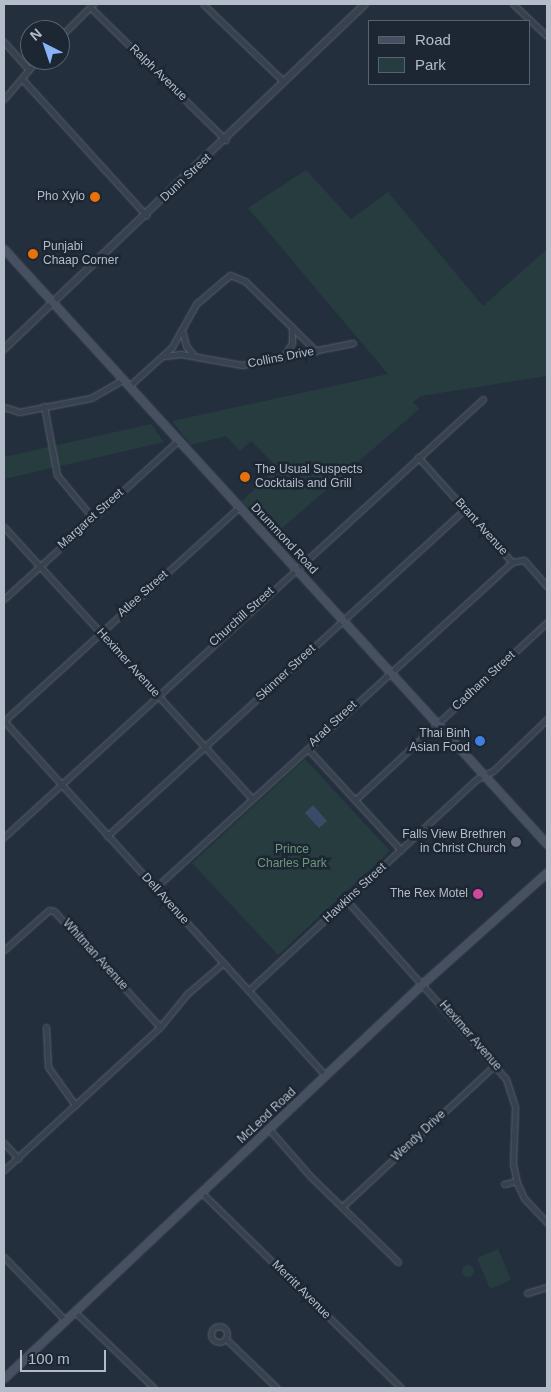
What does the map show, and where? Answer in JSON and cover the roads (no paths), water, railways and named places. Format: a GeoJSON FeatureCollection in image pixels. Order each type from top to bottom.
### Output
{"type":"FeatureCollection","features":[{"type":"Feature","properties":{"kind":"main road","name":"Drummond Road"},"geometry":{"type":"LineString","coordinates":[[4,249],[547,844]]}},
{"type":"Feature","properties":{"kind":"main road","name":"McLeod Road"},"geometry":{"type":"LineString","coordinates":[[4,1378],[327,1076],[423,983],[547,872]]}},
{"type":"Feature","properties":{"kind":"street"},"geometry":{"type":"LineString","coordinates":[[203,4],[284,82]]}},
{"type":"Feature","properties":{"kind":"street","name":"Dunn Street"},"geometry":{"type":"LineString","coordinates":[[4,349],[226,140],[365,4]]}},
{"type":"Feature","properties":{"kind":"street"},"geometry":{"type":"LineString","coordinates":[[513,4],[530,20]]}},
{"type":"Feature","properties":{"kind":"street"},"geometry":{"type":"LineString","coordinates":[[70,27],[91,5]]}},
{"type":"Feature","properties":{"kind":"street","name":"Ralph Avenue"},"geometry":{"type":"LineString","coordinates":[[91,5],[226,140]]}},
{"type":"Feature","properties":{"kind":"street"},"geometry":{"type":"LineString","coordinates":[[531,21],[547,36]]}},
{"type":"Feature","properties":{"kind":"street"},"geometry":{"type":"LineString","coordinates":[[4,42],[20,60]]}},
{"type":"Feature","properties":{"kind":"street"},"geometry":{"type":"LineString","coordinates":[[4,99],[22,80],[27,70]]}},
{"type":"Feature","properties":{"kind":"street"},"geometry":{"type":"LineString","coordinates":[[22,80],[146,214]]}},
{"type":"Feature","properties":{"kind":"street"},"geometry":{"type":"LineString","coordinates":[[4,407],[19,412],[91,398],[126,382],[164,356],[182,333],[190,312],[196,304],[230,275],[245,281],[316,351]]}},
{"type":"Feature","properties":{"kind":"street"},"geometry":{"type":"LineString","coordinates":[[282,358],[292,343],[292,327]]}},
{"type":"Feature","properties":{"kind":"street"},"geometry":{"type":"LineString","coordinates":[[182,333],[186,346],[195,356]]}},
{"type":"Feature","properties":{"kind":"street","name":"Collins Drive"},"geometry":{"type":"LineString","coordinates":[[164,356],[182,354],[242,365],[354,343]]}},
{"type":"Feature","properties":{"kind":"street","name":"Churchill Street"},"geometry":{"type":"LineString","coordinates":[[4,837],[157,694],[483,399]]}},
{"type":"Feature","properties":{"kind":"street"},"geometry":{"type":"LineString","coordinates":[[44,406],[57,475],[92,517]]}},
{"type":"Feature","properties":{"kind":"street","name":"Margaret Street"},"geometry":{"type":"LineString","coordinates":[[4,599],[178,440]]}},
{"type":"Feature","properties":{"kind":"street","name":"Brant Avenue"},"geometry":{"type":"LineString","coordinates":[[418,457],[512,562],[524,560],[547,586]]}},
{"type":"Feature","properties":{"kind":"street","name":"Atlee Street"},"geometry":{"type":"LineString","coordinates":[[4,721],[239,507]]}},
{"type":"Feature","properties":{"kind":"street","name":"Skinner Street"},"geometry":{"type":"LineString","coordinates":[[107,836],[465,509]]}},
{"type":"Feature","properties":{"kind":"street","name":"Heximer Avenue"},"geometry":{"type":"LineString","coordinates":[[4,526],[252,799]]}},
{"type":"Feature","properties":{"kind":"street","name":"Arad Street"},"geometry":{"type":"LineString","coordinates":[[155,888],[389,672],[512,562]]}},
{"type":"Feature","properties":{"kind":"street","name":"Cadham Street"},"geometry":{"type":"LineString","coordinates":[[354,800],[547,622]]}},
{"type":"Feature","properties":{"kind":"street","name":"Hawkins Street"},"geometry":{"type":"LineString","coordinates":[[249,990],[547,719]]}},
{"type":"Feature","properties":{"kind":"street","name":"Dell Avenue"},"geometry":{"type":"LineString","coordinates":[[4,721],[327,1076]]}},
{"type":"Feature","properties":{"kind":"street"},"geometry":{"type":"LineString","coordinates":[[308,748],[401,850]]}},
{"type":"Feature","properties":{"kind":"street","name":"Heximer Avenue"},"geometry":{"type":"LineString","coordinates":[[347,900],[423,983],[506,1079],[515,1107],[513,1164],[516,1180],[524,1198],[547,1223]]}},
{"type":"Feature","properties":{"kind":"street","name":"Whitman Avenue"},"geometry":{"type":"LineString","coordinates":[[4,950],[48,910],[54,911],[160,1026]]}},
{"type":"Feature","properties":{"kind":"street"},"geometry":{"type":"LineString","coordinates":[[4,1170],[160,1026],[188,994],[223,963]]}},
{"type":"Feature","properties":{"kind":"street"},"geometry":{"type":"LineString","coordinates":[[46,1027],[48,1067],[75,1105]]}},
{"type":"Feature","properties":{"kind":"street","name":"Wendy Drive"},"geometry":{"type":"LineString","coordinates":[[342,1207],[495,1065]]}},
{"type":"Feature","properties":{"kind":"street"},"geometry":{"type":"LineString","coordinates":[[269,1129],[342,1207],[398,1262]]}},
{"type":"Feature","properties":{"kind":"street"},"geometry":{"type":"LineString","coordinates":[[4,1143],[18,1158]]}},
{"type":"Feature","properties":{"kind":"street"},"geometry":{"type":"LineString","coordinates":[[504,1184],[516,1180]]}},
{"type":"Feature","properties":{"kind":"street","name":"Merritt Avenue"},"geometry":{"type":"LineString","coordinates":[[201,1192],[401,1388]]}},
{"type":"Feature","properties":{"kind":"street"},"geometry":{"type":"LineString","coordinates":[[4,1257],[65,1320]]}},
{"type":"Feature","properties":{"kind":"street"},"geometry":{"type":"LineString","coordinates":[[527,1292],[547,1287]]}},
{"type":"Feature","properties":{"kind":"street"},"geometry":{"type":"LineString","coordinates":[[74,1311],[154,1388]]}},
{"type":"Feature","properties":{"kind":"street"},"geometry":{"type":"LineString","coordinates":[[340,1329],[346,1325]]}},
{"type":"Feature","properties":{"kind":"street"},"geometry":{"type":"LineString","coordinates":[[226,1339],[277,1388]]}},
{"type":"Feature","properties":{"kind":"water"},"geometry":{"type":"Polygon","coordinates":[[[313,805],[327,821],[319,828],[305,813],[313,805]]]}},
{"type":"Feature","properties":{"kind":"place","name":"Pho Xylo"},"geometry":{"type":"Point","coordinates":[95,197]}},
{"type":"Feature","properties":{"kind":"place","name":"Punjabi Chaap Corner"},"geometry":{"type":"Point","coordinates":[33,254]}},
{"type":"Feature","properties":{"kind":"place","name":"The Usual Suspects Cocktails and Grill"},"geometry":{"type":"Point","coordinates":[245,477]}},
{"type":"Feature","properties":{"kind":"place","name":"Thai Binh Asian Food"},"geometry":{"type":"Point","coordinates":[480,741]}},
{"type":"Feature","properties":{"kind":"place","name":"Falls View Brethren in Christ Church"},"geometry":{"type":"Point","coordinates":[516,842]}},
{"type":"Feature","properties":{"kind":"place","name":"The Rex Motel"},"geometry":{"type":"Point","coordinates":[478,894]}},
{"type":"Feature","properties":{"kind":"park label","name":"Prince Charles Park"},"geometry":{"type":"Point","coordinates":[292,857]}}]}
